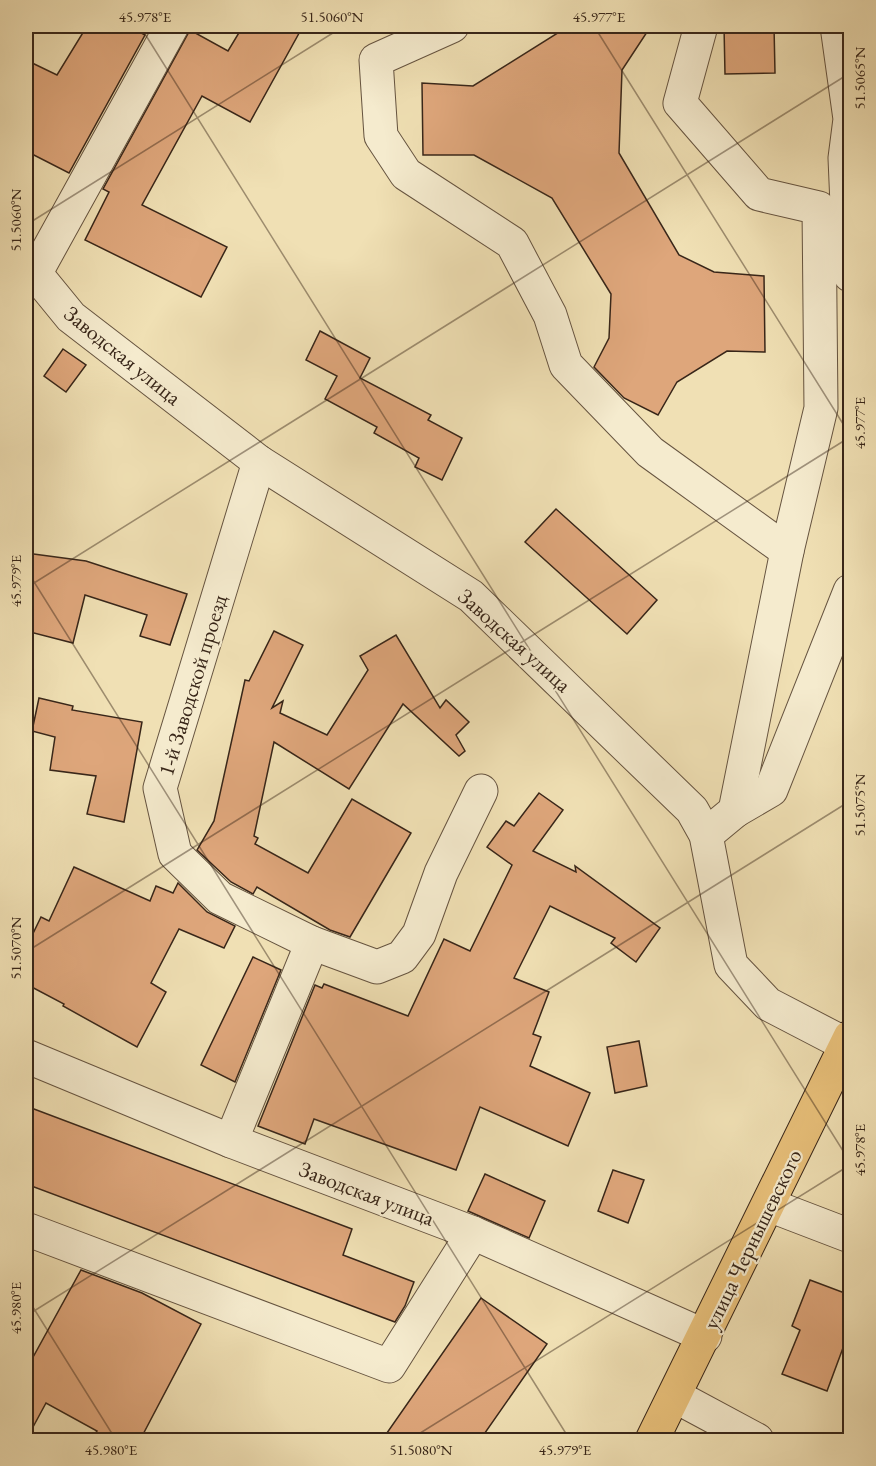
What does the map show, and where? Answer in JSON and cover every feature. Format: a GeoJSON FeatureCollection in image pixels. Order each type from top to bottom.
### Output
{"type":"FeatureCollection","features":[{"type":"Feature","properties":{"kind":"main road","name":"улица Чернышевского"},"geometry":{"type":"LineString","coordinates":[[652,1440],[849,1041]]}},
{"type":"Feature","properties":{"kind":"street"},"geometry":{"type":"LineString","coordinates":[[30,268],[172,26]]}},
{"type":"Feature","properties":{"kind":"street"},"geometry":{"type":"LineString","coordinates":[[452,26],[376,60],[381,136],[399,165],[406,174],[512,243],[550,315],[567,365],[650,452],[787,551]]}},
{"type":"Feature","properties":{"kind":"street"},"geometry":{"type":"LineString","coordinates":[[701,26],[680,103],[759,194],[819,208],[821,408],[787,551],[735,811]]}},
{"type":"Feature","properties":{"kind":"street"},"geometry":{"type":"LineString","coordinates":[[837,26],[850,119],[845,158],[850,275]]}},
{"type":"Feature","properties":{"kind":"street","name":"Заводская улица"},"geometry":{"type":"LineString","coordinates":[[30,268],[71,317],[259,462],[471,596],[692,810],[706,835],[730,964],[768,1004],[849,1041]]}},
{"type":"Feature","properties":{"kind":"street","name":"1-й Заводской проезд"},"geometry":{"type":"LineString","coordinates":[[259,462],[160,788],[175,854],[220,898],[312,943],[377,967],[402,957],[419,934],[441,873],[481,791]]}},
{"type":"Feature","properties":{"kind":"street"},"geometry":{"type":"LineString","coordinates":[[706,835],[735,811],[771,790],[850,591]]}},
{"type":"Feature","properties":{"kind":"street"},"geometry":{"type":"LineString","coordinates":[[231,1141],[312,943]]}},
{"type":"Feature","properties":{"kind":"street","name":"Заводская улица"},"geometry":{"type":"LineString","coordinates":[[26,1056],[231,1141],[473,1233],[705,1336]]}},
{"type":"Feature","properties":{"kind":"street"},"geometry":{"type":"LineString","coordinates":[[769,1204],[850,1236]]}},
{"type":"Feature","properties":{"kind":"street"},"geometry":{"type":"LineString","coordinates":[[26,1229],[389,1365],[473,1233]]}},
{"type":"Feature","properties":{"kind":"street"},"geometry":{"type":"LineString","coordinates":[[675,1396],[756,1440]]}},
{"type":"Feature","properties":{"kind":"building"},"geometry":{"type":"Polygon","coordinates":[[[87,26],[129,26],[145,35],[69,173],[26,151],[26,60],[57,75],[87,26]]]}},
{"type":"Feature","properties":{"kind":"building"},"geometry":{"type":"Polygon","coordinates":[[[243,26],[303,26],[250,122],[202,96],[142,205],[227,247],[201,297],[85,240],[109,192],[103,189],[190,30],[228,51],[243,26]]]}},
{"type":"Feature","properties":{"kind":"building"},"geometry":{"type":"Polygon","coordinates":[[[564,26],[651,26],[622,70],[619,153],[679,255],[714,272],[764,276],[765,352],[727,351],[677,382],[658,415],[624,398],[594,367],[609,338],[611,294],[552,198],[474,155],[423,155],[422,83],[473,86],[561,31],[564,26]]]}},
{"type":"Feature","properties":{"kind":"building"},"geometry":{"type":"Polygon","coordinates":[[[724,26],[774,26],[775,73],[725,74],[724,26]]]}},
{"type":"Feature","properties":{"kind":"building"},"geometry":{"type":"Polygon","coordinates":[[[320,331],[370,358],[360,378],[431,415],[428,420],[462,438],[442,480],[415,467],[419,458],[374,433],[377,427],[325,399],[337,376],[306,360],[320,331]]]}},
{"type":"Feature","properties":{"kind":"building"},"geometry":{"type":"Polygon","coordinates":[[[63,349],[86,365],[66,392],[44,376],[63,349]]]}},
{"type":"Feature","properties":{"kind":"building"},"geometry":{"type":"Polygon","coordinates":[[[556,509],[657,600],[627,634],[525,542],[556,509]]]}},
{"type":"Feature","properties":{"kind":"building"},"geometry":{"type":"Polygon","coordinates":[[[26,553],[86,561],[187,594],[170,645],[140,636],[147,615],[85,595],[73,643],[26,631],[26,553]]]}},
{"type":"Feature","properties":{"kind":"building"},"geometry":{"type":"Polygon","coordinates":[[[274,631],[303,645],[272,708],[283,701],[280,713],[327,735],[368,670],[360,656],[396,635],[440,708],[446,700],[469,722],[456,735],[465,751],[459,756],[403,704],[349,789],[274,742],[254,836],[258,838],[255,844],[308,873],[352,799],[411,833],[350,937],[330,930],[257,887],[253,894],[231,882],[197,850],[214,821],[245,680],[249,681],[274,631]]]}},
{"type":"Feature","properties":{"kind":"building"},"geometry":{"type":"Polygon","coordinates":[[[39,698],[73,706],[72,710],[142,722],[124,822],[87,814],[96,776],[50,770],[55,737],[32,731],[39,698]]]}},
{"type":"Feature","properties":{"kind":"building"},"geometry":{"type":"Polygon","coordinates":[[[539,793],[563,810],[533,851],[576,872],[575,866],[660,928],[636,962],[611,943],[615,938],[550,906],[514,978],[549,992],[533,1034],[541,1037],[530,1066],[590,1093],[568,1146],[480,1107],[456,1170],[314,1119],[305,1144],[258,1126],[315,985],[322,988],[324,984],[408,1016],[444,939],[470,951],[512,865],[487,847],[506,821],[514,826],[539,793]]]}},
{"type":"Feature","properties":{"kind":"building"},"geometry":{"type":"Polygon","coordinates":[[[74,867],[150,901],[156,886],[173,893],[178,883],[207,912],[235,926],[224,948],[179,929],[151,983],[166,992],[137,1047],[26,984],[26,948],[41,917],[49,921],[74,867]]]}},
{"type":"Feature","properties":{"kind":"building"},"geometry":{"type":"Polygon","coordinates":[[[253,957],[281,970],[235,1082],[201,1065],[253,957]]]}},
{"type":"Feature","properties":{"kind":"building"},"geometry":{"type":"Polygon","coordinates":[[[639,1041],[647,1086],[615,1093],[607,1047],[639,1041]]]}},
{"type":"Feature","properties":{"kind":"building"},"geometry":{"type":"Polygon","coordinates":[[[26,1106],[352,1229],[343,1255],[414,1282],[405,1306],[395,1322],[26,1184],[26,1106]]]}},
{"type":"Feature","properties":{"kind":"building"},"geometry":{"type":"Polygon","coordinates":[[[613,1170],[644,1180],[628,1223],[598,1211],[613,1170]]]}},
{"type":"Feature","properties":{"kind":"building"},"geometry":{"type":"Polygon","coordinates":[[[485,1174],[545,1201],[529,1238],[468,1211],[485,1174]]]}},
{"type":"Feature","properties":{"kind":"building"},"geometry":{"type":"Polygon","coordinates":[[[81,1270],[142,1293],[201,1324],[140,1440],[91,1440],[97,1431],[46,1403],[26,1440],[26,1370],[81,1270]]]}},
{"type":"Feature","properties":{"kind":"building"},"geometry":{"type":"Polygon","coordinates":[[[810,1280],[850,1295],[850,1329],[827,1391],[782,1374],[800,1330],[792,1326],[810,1280]]]}},
{"type":"Feature","properties":{"kind":"building"},"geometry":{"type":"Polygon","coordinates":[[[481,1298],[547,1344],[480,1440],[382,1440],[481,1298]]]}}]}
